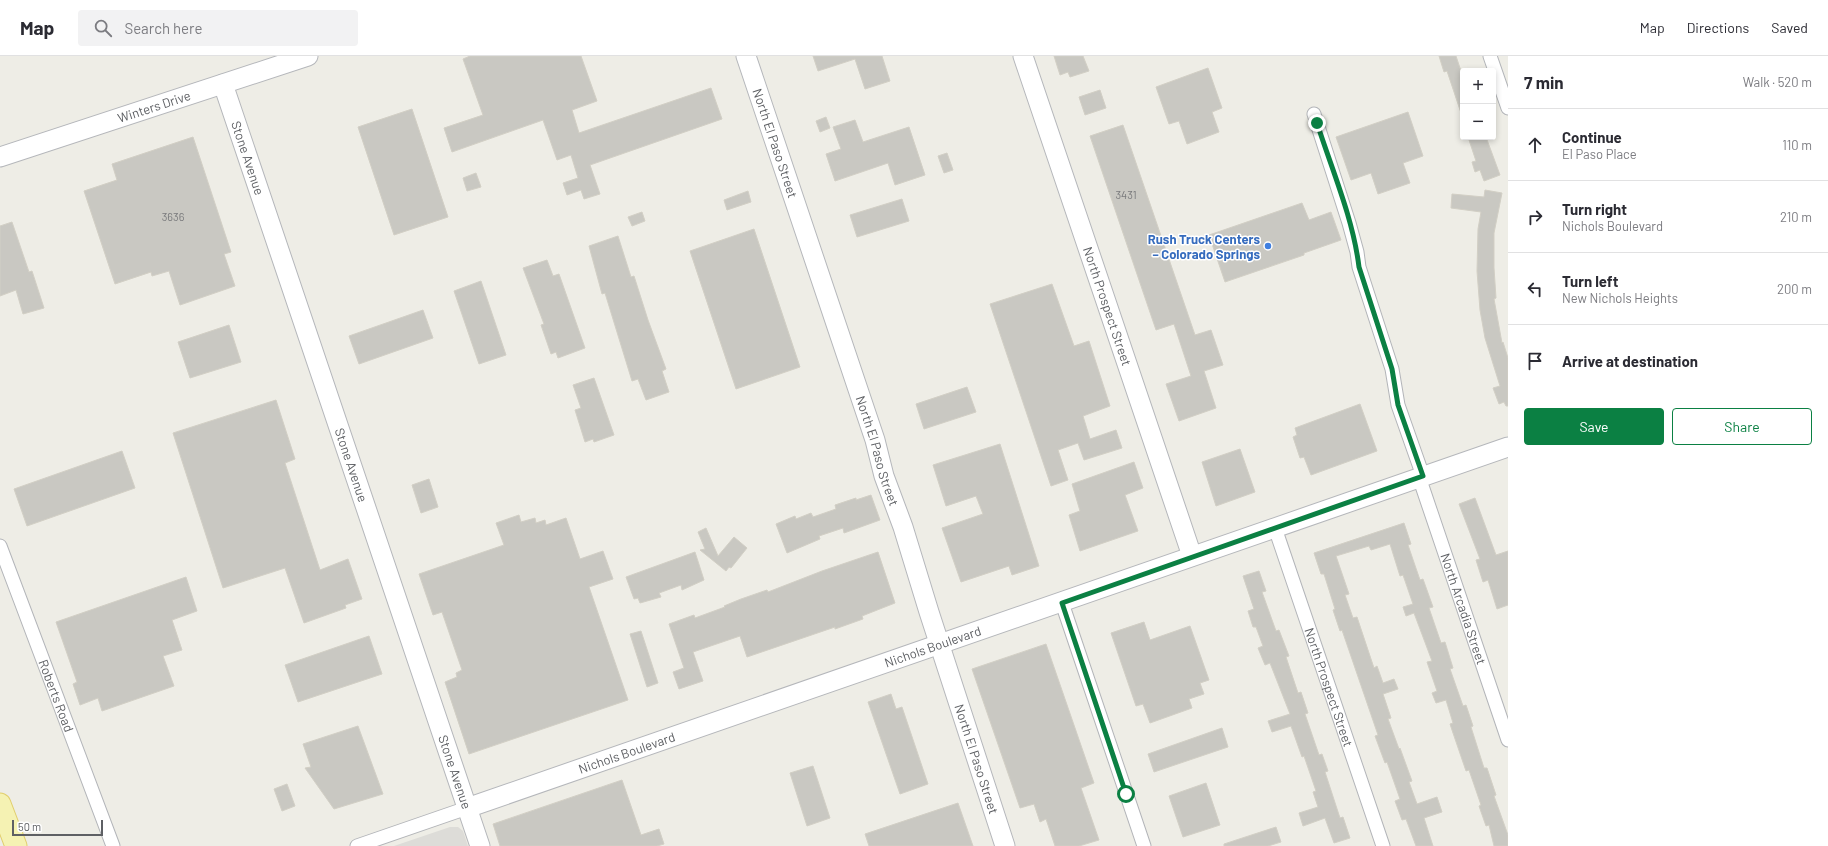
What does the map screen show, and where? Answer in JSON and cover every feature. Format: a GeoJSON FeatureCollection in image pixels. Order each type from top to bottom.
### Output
{"type":"FeatureCollection","features":[{"type":"Feature","properties":{"kind":"main road"},"geometry":{"type":"LineString","coordinates":[[0,804],[16,846]]}},
{"type":"Feature","properties":{"kind":"street","name":"Winters Drive"},"geometry":{"type":"LineString","coordinates":[[0,157],[308,56]]}},
{"type":"Feature","properties":{"kind":"street","name":"North El Paso Street"},"geometry":{"type":"LineString","coordinates":[[746,56],[856,381],[875,440],[884,476],[903,526],[1005,846]]}},
{"type":"Feature","properties":{"kind":"street","name":"North Prospect Street"},"geometry":{"type":"LineString","coordinates":[[1023,56],[1192,556]]}},
{"type":"Feature","properties":{"kind":"street"},"geometry":{"type":"LineString","coordinates":[[1490,56],[1508,108]]}},
{"type":"Feature","properties":{"kind":"street","name":"Stone Avenue"},"geometry":{"type":"LineString","coordinates":[[223,84],[480,846]]}},
{"type":"Feature","properties":{"kind":"street","name":"North Arcadia Street"},"geometry":{"type":"LineString","coordinates":[[1314,114],[1350,223],[1359,267],[1392,369],[1398,405],[1508,740]]}},
{"type":"Feature","properties":{"kind":"street","name":"Nichols Boulevard"},"geometry":{"type":"LineString","coordinates":[[356,846],[940,643],[1062,603],[1192,556],[1508,447]]}},
{"type":"Feature","properties":{"kind":"street","name":"North Prospect Street"},"geometry":{"type":"LineString","coordinates":[[1275,528],[1383,846]]}},
{"type":"Feature","properties":{"kind":"street","name":"Roberts Road"},"geometry":{"type":"LineString","coordinates":[[0,546],[113,846]]}},
{"type":"Feature","properties":{"kind":"street"},"geometry":{"type":"LineString","coordinates":[[1062,603],[1144,846]]}},
{"type":"Feature","properties":{"kind":"shaded area"},"geometry":{"type":"Polygon","coordinates":[[[450,827],[458,827],[463,831],[468,846],[394,846],[450,827]]]}},
{"type":"Feature","properties":{"kind":"building"},"geometry":{"type":"Polygon","coordinates":[[[470,56],[581,56],[597,101],[572,110],[579,133],[711,88],[722,119],[590,165],[600,194],[584,199],[581,190],[567,195],[563,183],[578,178],[571,155],[557,160],[543,120],[452,152],[444,128],[483,115],[463,59],[470,56]]]}},
{"type":"Feature","properties":{"kind":"building"},"geometry":{"type":"Polygon","coordinates":[[[813,56],[882,56],[890,81],[865,89],[855,59],[818,71],[813,56]]]}},
{"type":"Feature","properties":{"kind":"building"},"geometry":{"type":"Polygon","coordinates":[[[1054,56],[1083,56],[1089,71],[1070,77],[1068,72],[1060,75],[1054,56]]]}},
{"type":"Feature","properties":{"kind":"building"},"geometry":{"type":"Polygon","coordinates":[[[1439,56],[1456,56],[1460,68],[1460,110],[1447,71],[1444,72],[1439,56]]]}},
{"type":"Feature","properties":{"kind":"building"},"geometry":{"type":"Polygon","coordinates":[[[1208,68],[1222,108],[1212,112],[1219,132],[1187,144],[1179,121],[1169,124],[1156,87],[1208,68]]]}},
{"type":"Feature","properties":{"kind":"building"},"geometry":{"type":"Polygon","coordinates":[[[1100,90],[1106,108],[1085,115],[1079,97],[1100,90]]]}},
{"type":"Feature","properties":{"kind":"building"},"geometry":{"type":"Polygon","coordinates":[[[412,109],[448,217],[394,235],[358,127],[412,109]]]}},
{"type":"Feature","properties":{"kind":"building"},"geometry":{"type":"Polygon","coordinates":[[[1408,112],[1423,156],[1403,163],[1410,183],[1378,194],[1371,173],[1351,180],[1336,137],[1408,112]]]}},
{"type":"Feature","properties":{"kind":"building"},"geometry":{"type":"Polygon","coordinates":[[[826,117],[830,128],[820,132],[816,121],[826,117]]]}},
{"type":"Feature","properties":{"kind":"building"},"geometry":{"type":"Polygon","coordinates":[[[855,120],[863,142],[909,127],[925,175],[895,185],[888,163],[835,181],[826,154],[841,149],[833,127],[855,120]]]}},
{"type":"Feature","properties":{"kind":"building"},"geometry":{"type":"Polygon","coordinates":[[[1123,125],[1195,335],[1211,330],[1223,365],[1204,371],[1216,408],[1179,421],[1166,384],[1191,376],[1174,324],[1156,330],[1090,136],[1123,125]]]}},
{"type":"Feature","properties":{"kind":"building"},"geometry":{"type":"Polygon","coordinates":[[[193,137],[231,252],[224,254],[235,286],[180,305],[169,271],[152,276],[151,272],[115,284],[84,191],[117,180],[112,164],[193,137]]]}},
{"type":"Feature","properties":{"kind":"building"},"geometry":{"type":"Polygon","coordinates":[[[1469,140],[1487,140],[1500,175],[1484,181],[1480,170],[1475,172],[1472,162],[1476,161],[1469,140]]]}},
{"type":"Feature","properties":{"kind":"building"},"geometry":{"type":"Polygon","coordinates":[[[947,153],[953,170],[944,173],[938,156],[947,153]]]}},
{"type":"Feature","properties":{"kind":"building"},"geometry":{"type":"Polygon","coordinates":[[[476,173],[481,187],[467,191],[463,178],[476,173]]]}},
{"type":"Feature","properties":{"kind":"building"},"geometry":{"type":"Polygon","coordinates":[[[1485,190],[1502,193],[1494,233],[1496,298],[1494,299],[1502,343],[1503,342],[1508,358],[1508,406],[1506,406],[1504,402],[1499,404],[1493,388],[1500,386],[1485,338],[1480,310],[1477,271],[1478,229],[1481,212],[1451,208],[1452,194],[1484,197],[1485,190]]]}},
{"type":"Feature","properties":{"kind":"building"},"geometry":{"type":"Polygon","coordinates":[[[748,191],[751,202],[727,210],[724,200],[748,191]]]}},
{"type":"Feature","properties":{"kind":"building"},"geometry":{"type":"Polygon","coordinates":[[[902,199],[909,221],[857,237],[850,215],[902,199]]]}},
{"type":"Feature","properties":{"kind":"building","name":"Rush Truck Centers – Colorado Springs"},"geometry":{"type":"Polygon","coordinates":[[[1302,203],[1309,220],[1331,212],[1341,240],[1304,253],[1304,255],[1225,282],[1209,235],[1302,203]]]}},
{"type":"Feature","properties":{"kind":"building"},"geometry":{"type":"Polygon","coordinates":[[[642,212],[645,221],[632,226],[628,217],[642,212]]]}},
{"type":"Feature","properties":{"kind":"building"},"geometry":{"type":"Polygon","coordinates":[[[12,222],[29,272],[32,271],[44,308],[23,314],[16,290],[0,296],[0,226],[12,222]]]}},
{"type":"Feature","properties":{"kind":"building"},"geometry":{"type":"Polygon","coordinates":[[[754,229],[800,367],[736,389],[690,251],[754,229]]]}},
{"type":"Feature","properties":{"kind":"building"},"geometry":{"type":"Polygon","coordinates":[[[618,236],[631,277],[634,276],[666,369],[662,371],[669,392],[646,400],[638,379],[632,381],[605,293],[602,294],[589,246],[618,236]]]}},
{"type":"Feature","properties":{"kind":"building"},"geometry":{"type":"Polygon","coordinates":[[[547,260],[553,276],[559,274],[585,348],[558,358],[556,352],[551,354],[541,325],[544,324],[523,268],[547,260]]]}},
{"type":"Feature","properties":{"kind":"building"},"geometry":{"type":"Polygon","coordinates":[[[481,281],[506,355],[479,364],[454,291],[481,281]]]}},
{"type":"Feature","properties":{"kind":"building"},"geometry":{"type":"Polygon","coordinates":[[[1052,284],[1074,346],[1089,341],[1110,406],[1083,416],[1090,439],[1116,430],[1122,448],[1084,460],[1078,443],[1058,450],[1068,480],[1051,486],[990,304],[1052,284]]]}},
{"type":"Feature","properties":{"kind":"building"},"geometry":{"type":"Polygon","coordinates":[[[423,310],[433,338],[359,364],[349,336],[423,310]]]}},
{"type":"Feature","properties":{"kind":"building"},"geometry":{"type":"Polygon","coordinates":[[[229,325],[241,362],[190,378],[178,342],[229,325]]]}},
{"type":"Feature","properties":{"kind":"building"},"geometry":{"type":"Polygon","coordinates":[[[594,378],[614,435],[594,442],[593,439],[585,442],[575,410],[581,408],[573,385],[594,378]]]}},
{"type":"Feature","properties":{"kind":"building"},"geometry":{"type":"Polygon","coordinates":[[[967,387],[976,412],[924,429],[916,404],[967,387]]]}},
{"type":"Feature","properties":{"kind":"building"},"geometry":{"type":"Polygon","coordinates":[[[276,400],[295,459],[285,463],[320,570],[348,559],[362,599],[345,605],[346,608],[304,623],[285,568],[223,588],[173,433],[276,400]]]}},
{"type":"Feature","properties":{"kind":"building"},"geometry":{"type":"Polygon","coordinates":[[[1360,404],[1377,451],[1311,475],[1304,457],[1300,458],[1293,437],[1297,435],[1295,428],[1360,404]]]}},
{"type":"Feature","properties":{"kind":"building"},"geometry":{"type":"Polygon","coordinates":[[[1000,444],[1039,566],[1012,575],[1009,566],[961,582],[942,528],[983,514],[976,496],[946,506],[933,465],[1000,444]]]}},
{"type":"Feature","properties":{"kind":"building"},"geometry":{"type":"Polygon","coordinates":[[[1240,449],[1255,492],[1216,506],[1202,462],[1240,449]]]}},
{"type":"Feature","properties":{"kind":"building"},"geometry":{"type":"Polygon","coordinates":[[[122,451],[135,488],[27,526],[14,489],[122,451]]]}},
{"type":"Feature","properties":{"kind":"building"},"geometry":{"type":"Polygon","coordinates":[[[1134,462],[1143,488],[1125,495],[1138,531],[1080,551],[1069,515],[1080,511],[1072,484],[1134,462]]]}},
{"type":"Feature","properties":{"kind":"building"},"geometry":{"type":"Polygon","coordinates":[[[429,479],[438,507],[421,513],[412,485],[429,479]]]}},
{"type":"Feature","properties":{"kind":"building"},"geometry":{"type":"Polygon","coordinates":[[[871,495],[880,520],[844,533],[843,528],[819,536],[820,539],[787,553],[776,524],[795,516],[796,519],[811,513],[813,517],[836,509],[835,505],[871,495]]]}},
{"type":"Feature","properties":{"kind":"building"},"geometry":{"type":"Polygon","coordinates":[[[1475,498],[1496,555],[1508,551],[1508,605],[1497,609],[1488,580],[1483,582],[1476,560],[1480,559],[1459,504],[1475,498]]]}},
{"type":"Feature","properties":{"kind":"building"},"geometry":{"type":"Polygon","coordinates":[[[519,515],[521,522],[535,518],[536,523],[545,520],[546,525],[566,518],[580,559],[603,551],[613,579],[589,587],[628,700],[469,754],[445,682],[457,677],[456,673],[462,670],[442,612],[433,615],[419,574],[504,545],[496,523],[519,515]]]}},
{"type":"Feature","properties":{"kind":"building"},"geometry":{"type":"Polygon","coordinates":[[[1404,523],[1411,544],[1408,545],[1420,580],[1423,579],[1433,607],[1429,608],[1441,643],[1445,642],[1453,668],[1450,669],[1463,706],[1466,705],[1473,726],[1471,727],[1484,768],[1487,768],[1496,795],[1494,796],[1508,835],[1508,846],[1494,846],[1489,825],[1486,826],[1479,806],[1481,805],[1469,770],[1466,771],[1450,724],[1453,723],[1446,700],[1436,703],[1432,693],[1437,691],[1427,662],[1432,661],[1414,613],[1406,616],[1403,607],[1413,604],[1403,575],[1400,576],[1390,544],[1371,550],[1369,546],[1336,556],[1349,594],[1345,595],[1353,618],[1357,617],[1374,668],[1377,666],[1383,683],[1394,679],[1398,689],[1383,694],[1391,718],[1388,719],[1412,781],[1409,782],[1417,804],[1437,797],[1442,812],[1424,818],[1433,846],[1416,846],[1406,819],[1402,820],[1395,801],[1400,799],[1387,762],[1385,763],[1375,736],[1378,735],[1342,630],[1340,631],[1324,574],[1321,574],[1314,553],[1404,523]]]}},
{"type":"Feature","properties":{"kind":"building"},"geometry":{"type":"Polygon","coordinates":[[[706,528],[718,556],[734,537],[747,548],[731,568],[729,567],[726,571],[700,550],[705,549],[698,532],[706,528]]]}},
{"type":"Feature","properties":{"kind":"building"},"geometry":{"type":"Polygon","coordinates":[[[695,552],[704,580],[682,590],[681,585],[659,593],[661,597],[640,603],[638,598],[634,599],[626,577],[695,552]]]}},
{"type":"Feature","properties":{"kind":"building"},"geometry":{"type":"Polygon","coordinates":[[[878,552],[895,603],[862,616],[863,619],[747,657],[740,636],[693,652],[703,681],[679,689],[673,672],[684,668],[669,624],[694,615],[695,618],[725,607],[724,606],[741,599],[767,590],[768,592],[822,571],[878,552]]]}},
{"type":"Feature","properties":{"kind":"building"},"geometry":{"type":"Polygon","coordinates":[[[1259,571],[1266,591],[1262,592],[1276,631],[1279,630],[1289,656],[1286,657],[1298,693],[1301,692],[1308,713],[1305,714],[1319,755],[1322,754],[1328,771],[1325,772],[1340,818],[1343,817],[1350,838],[1334,843],[1325,818],[1303,826],[1299,813],[1318,807],[1313,792],[1316,791],[1304,756],[1302,757],[1291,726],[1272,732],[1268,721],[1290,714],[1270,663],[1265,665],[1258,648],[1263,646],[1256,627],[1253,627],[1248,611],[1254,609],[1243,576],[1259,571]]]}},
{"type":"Feature","properties":{"kind":"building"},"geometry":{"type":"Polygon","coordinates":[[[186,577],[197,611],[172,620],[182,650],[163,656],[174,686],[102,711],[98,698],[80,705],[73,684],[77,682],[56,622],[186,577]]]}},
{"type":"Feature","properties":{"kind":"building"},"geometry":{"type":"Polygon","coordinates":[[[1144,622],[1150,640],[1190,626],[1209,680],[1200,683],[1204,694],[1189,699],[1192,708],[1150,723],[1143,704],[1136,706],[1111,633],[1144,622]]]}},
{"type":"Feature","properties":{"kind":"building"},"geometry":{"type":"Polygon","coordinates":[[[641,631],[658,683],[647,687],[630,634],[641,631]]]}},
{"type":"Feature","properties":{"kind":"building"},"geometry":{"type":"Polygon","coordinates":[[[369,636],[382,674],[298,702],[285,665],[369,636]]]}},
{"type":"Feature","properties":{"kind":"building"},"geometry":{"type":"Polygon","coordinates":[[[1046,644],[1094,783],[1081,788],[1099,840],[1079,846],[1055,846],[1046,819],[1040,822],[1034,804],[1020,808],[972,669],[1046,644]]]}},
{"type":"Feature","properties":{"kind":"building"},"geometry":{"type":"Polygon","coordinates":[[[891,694],[896,709],[902,707],[928,784],[900,794],[868,702],[891,694]]]}},
{"type":"Feature","properties":{"kind":"building"},"geometry":{"type":"Polygon","coordinates":[[[358,726],[383,794],[334,809],[305,768],[311,767],[303,744],[358,726]]]}},
{"type":"Feature","properties":{"kind":"building"},"geometry":{"type":"Polygon","coordinates":[[[1222,728],[1228,747],[1154,772],[1148,754],[1222,728]]]}},
{"type":"Feature","properties":{"kind":"building"},"geometry":{"type":"Polygon","coordinates":[[[813,766],[830,818],[807,826],[790,773],[813,766]]]}},
{"type":"Feature","properties":{"kind":"building"},"geometry":{"type":"Polygon","coordinates":[[[622,780],[641,835],[659,829],[664,844],[657,846],[500,846],[493,824],[622,780]]]}},
{"type":"Feature","properties":{"kind":"building"},"geometry":{"type":"Polygon","coordinates":[[[1206,783],[1220,825],[1183,837],[1169,796],[1206,783]]]}},
{"type":"Feature","properties":{"kind":"building"},"geometry":{"type":"Polygon","coordinates":[[[287,784],[295,806],[282,811],[274,789],[287,784]]]}},
{"type":"Feature","properties":{"kind":"building"},"geometry":{"type":"Polygon","coordinates":[[[958,803],[973,846],[869,846],[865,834],[958,803]]]}},
{"type":"Feature","properties":{"kind":"building"},"geometry":{"type":"Polygon","coordinates":[[[1276,827],[1281,842],[1268,846],[1224,846],[1224,844],[1276,827]]]}},
{"type":"Feature","properties":{"kind":"place","name":"Rush Truck Centers – Colorado Springs"},"geometry":{"type":"Point","coordinates":[1268,246]}},
{"type":"Feature","properties":{"kind":"route"},"geometry":{"type":"LineString","coordinates":[[1126,794],[1062,603],[1203,552],[1423,476],[1398,405],[1392,369],[1359,267],[1350,223],[1317,123]]}}]}
